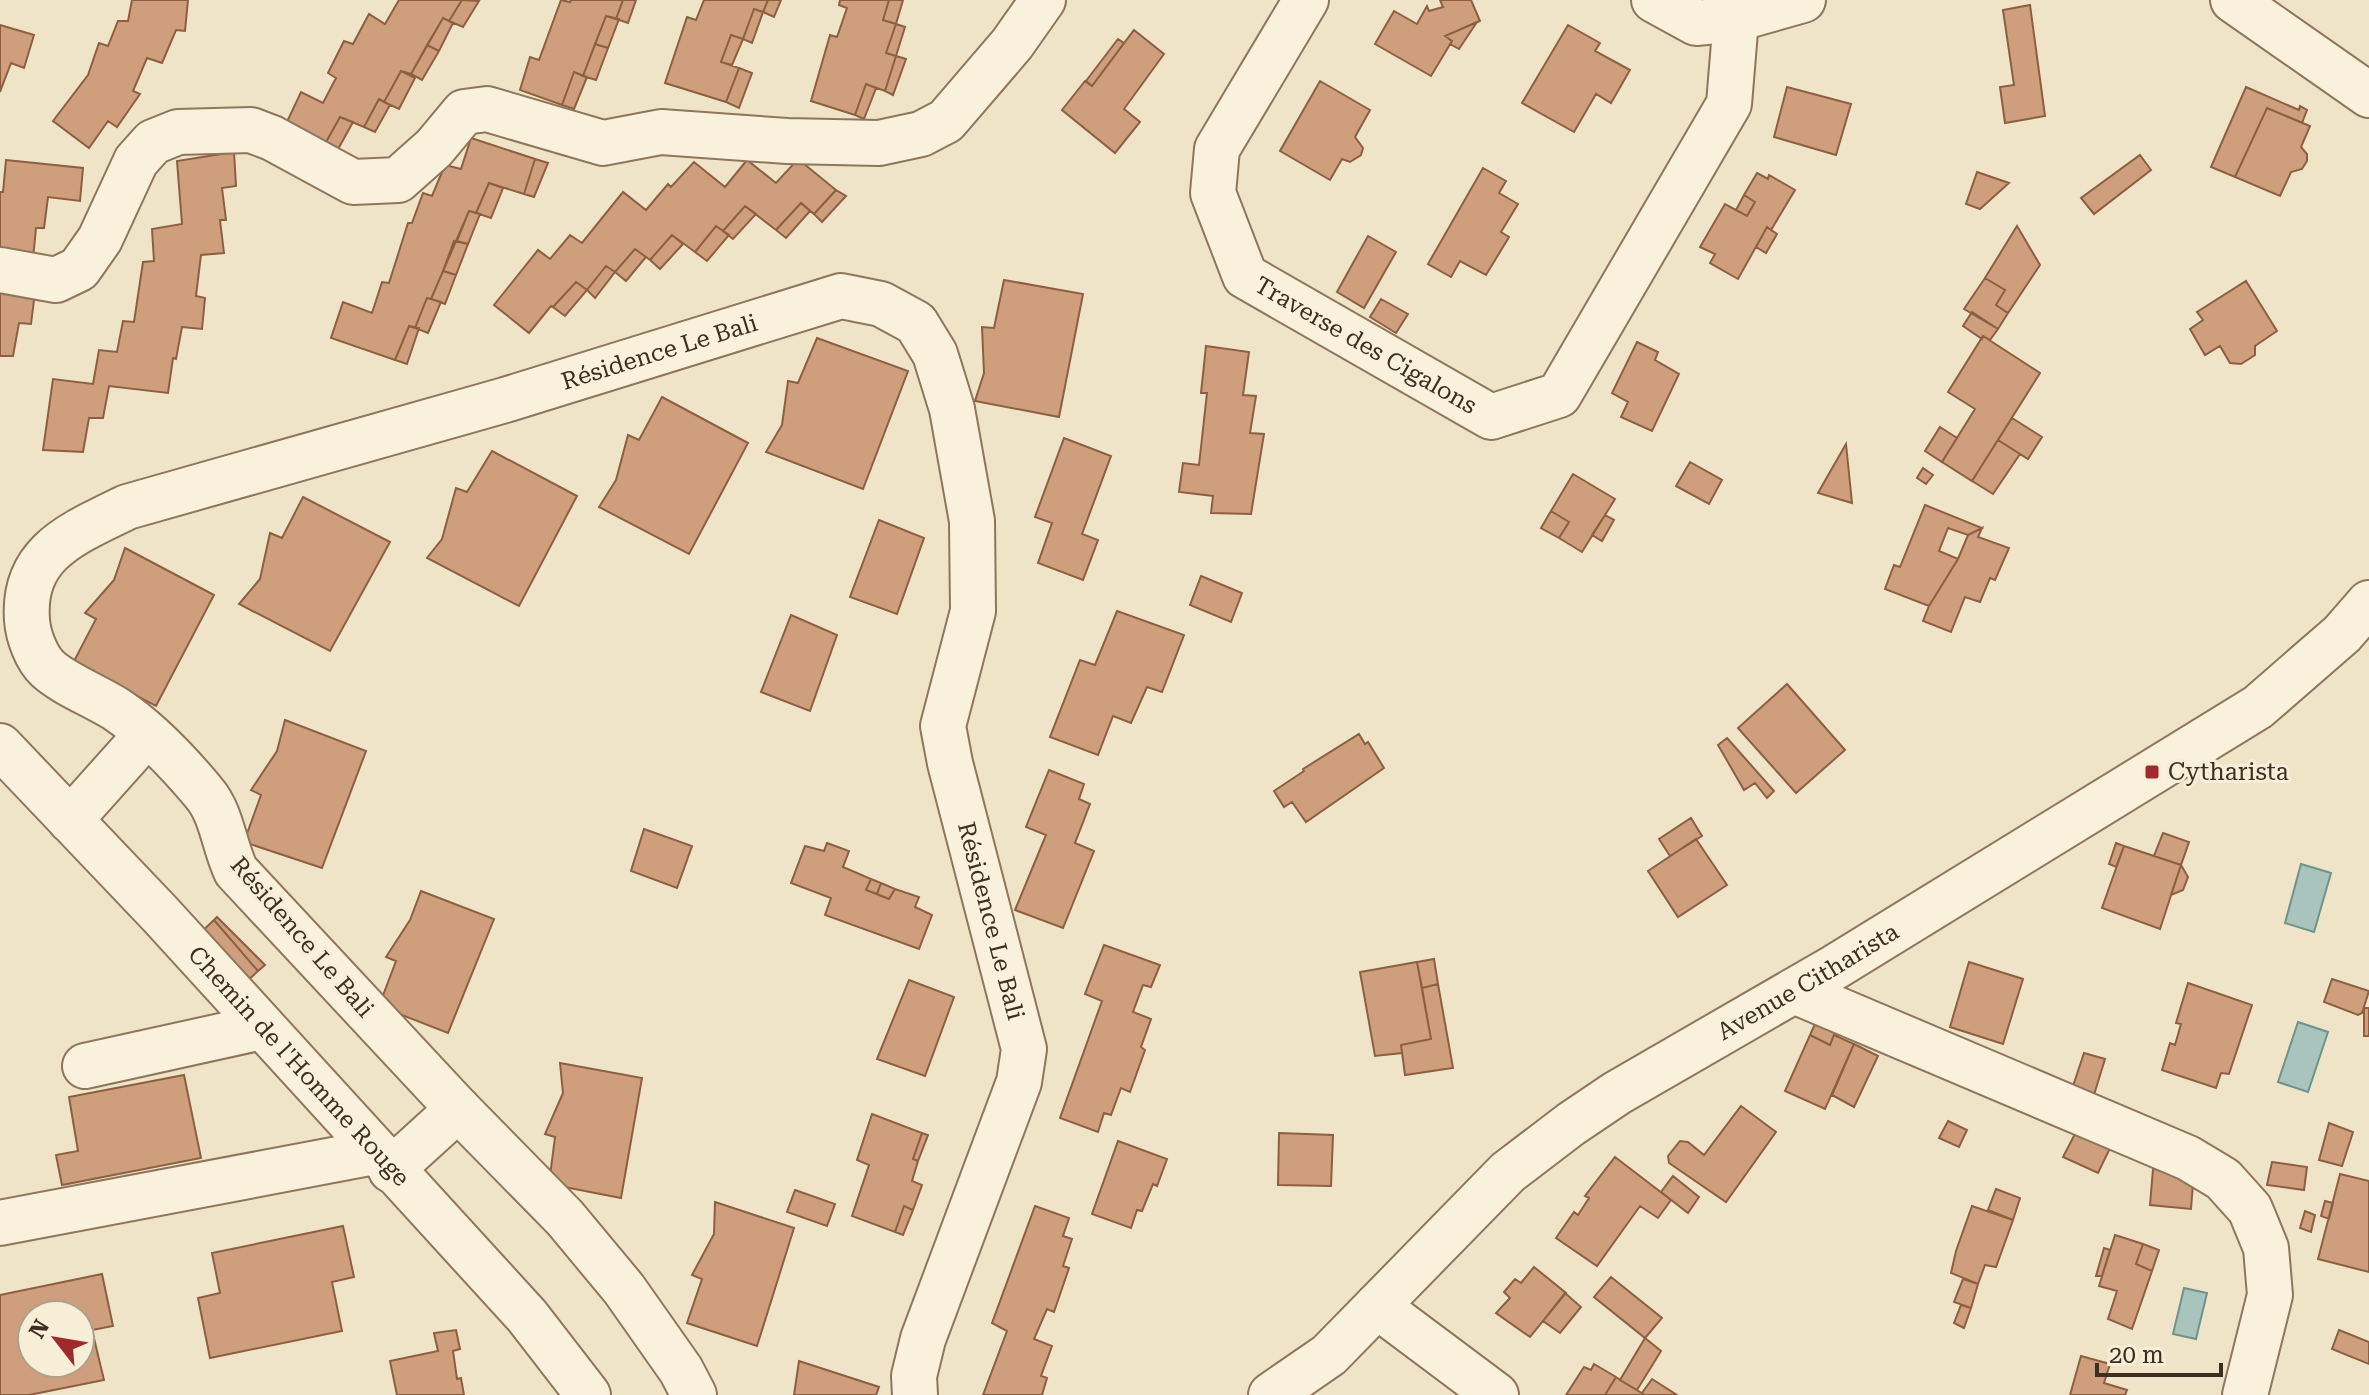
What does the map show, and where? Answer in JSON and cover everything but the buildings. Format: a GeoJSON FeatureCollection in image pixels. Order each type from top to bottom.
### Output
{"type":"FeatureCollection","features":[{"type":"Feature","properties":{"kind":"street"},"geometry":{"type":"LineString","coordinates":[[0,270],[56,280],[79,269],[100,239],[136,161],[153,142],[178,132],[251,130],[272,138],[353,182],[398,180],[434,148],[464,112],[487,109],[603,143],[661,132],[787,141],[879,143],[921,134],[946,121],[1012,44],[1043,0]]}},
{"type":"Feature","properties":{"kind":"street","name":"Traverse des Cigalons"},"geometry":{"type":"LineString","coordinates":[[1306,0],[1217,149],[1213,193],[1245,276],[1491,417],[1559,395],[1729,104],[1736,19]]}},
{"type":"Feature","properties":{"kind":"street"},"geometry":{"type":"LineString","coordinates":[[1654,0],[1696,23],[1736,19],[1803,0]]}},
{"type":"Feature","properties":{"kind":"street"},"geometry":{"type":"LineString","coordinates":[[2233,0],[2369,95]]}},
{"type":"Feature","properties":{"kind":"street","name":"Résidence Le Bali"},"geometry":{"type":"LineString","coordinates":[[694,1395],[681,1370],[624,1289],[565,1218],[458,1109],[236,871],[206,795],[147,734],[118,711],[47,668],[28,633],[26,613],[32,574],[47,554],[77,533],[127,507],[505,400],[841,296],[881,304],[916,323],[935,354],[952,409],[972,521],[973,611],[943,726],[1024,1049],[1019,1082],[923,1339],[914,1376],[915,1395]]}},
{"type":"Feature","properties":{"kind":"street","name":"Avenue Citharista"},"geometry":{"type":"LineString","coordinates":[[1271,1395],[1329,1355],[1508,1172],[1571,1124],[1617,1093],[1794,991],[2258,707],[2342,634],[2369,603]]}},
{"type":"Feature","properties":{"kind":"street"},"geometry":{"type":"LineString","coordinates":[[70,820],[147,734]]}},
{"type":"Feature","properties":{"kind":"street","name":"Chemin de l'Homme Rouge"},"geometry":{"type":"LineString","coordinates":[[0,746],[527,1316],[588,1395]]}},
{"type":"Feature","properties":{"kind":"street"},"geometry":{"type":"LineString","coordinates":[[1794,991],[2188,1158],[2223,1179],[2250,1209],[2266,1248],[2270,1295],[2245,1395]]}},
{"type":"Feature","properties":{"kind":"street"},"geometry":{"type":"LineString","coordinates":[[85,1066],[262,1027]]}},
{"type":"Feature","properties":{"kind":"street"},"geometry":{"type":"LineString","coordinates":[[0,1223],[383,1161],[458,1109]]}},
{"type":"Feature","properties":{"kind":"street"},"geometry":{"type":"LineString","coordinates":[[1377,1306],[1496,1395]]}},
{"type":"Feature","properties":{"kind":"water"},"geometry":{"type":"Polygon","coordinates":[[[2301,864],[2331,873],[2314,932],[2285,923],[2301,864]]]}},
{"type":"Feature","properties":{"kind":"water"},"geometry":{"type":"Polygon","coordinates":[[[2298,1022],[2328,1032],[2308,1092],[2278,1082],[2298,1022]]]}},
{"type":"Feature","properties":{"kind":"water"},"geometry":{"type":"Polygon","coordinates":[[[2184,1288],[2207,1293],[2196,1339],[2173,1334],[2184,1288]]]}},
{"type":"Feature","properties":{"kind":"place","name":"Cytharista"},"geometry":{"type":"Point","coordinates":[2152,772]}}]}
